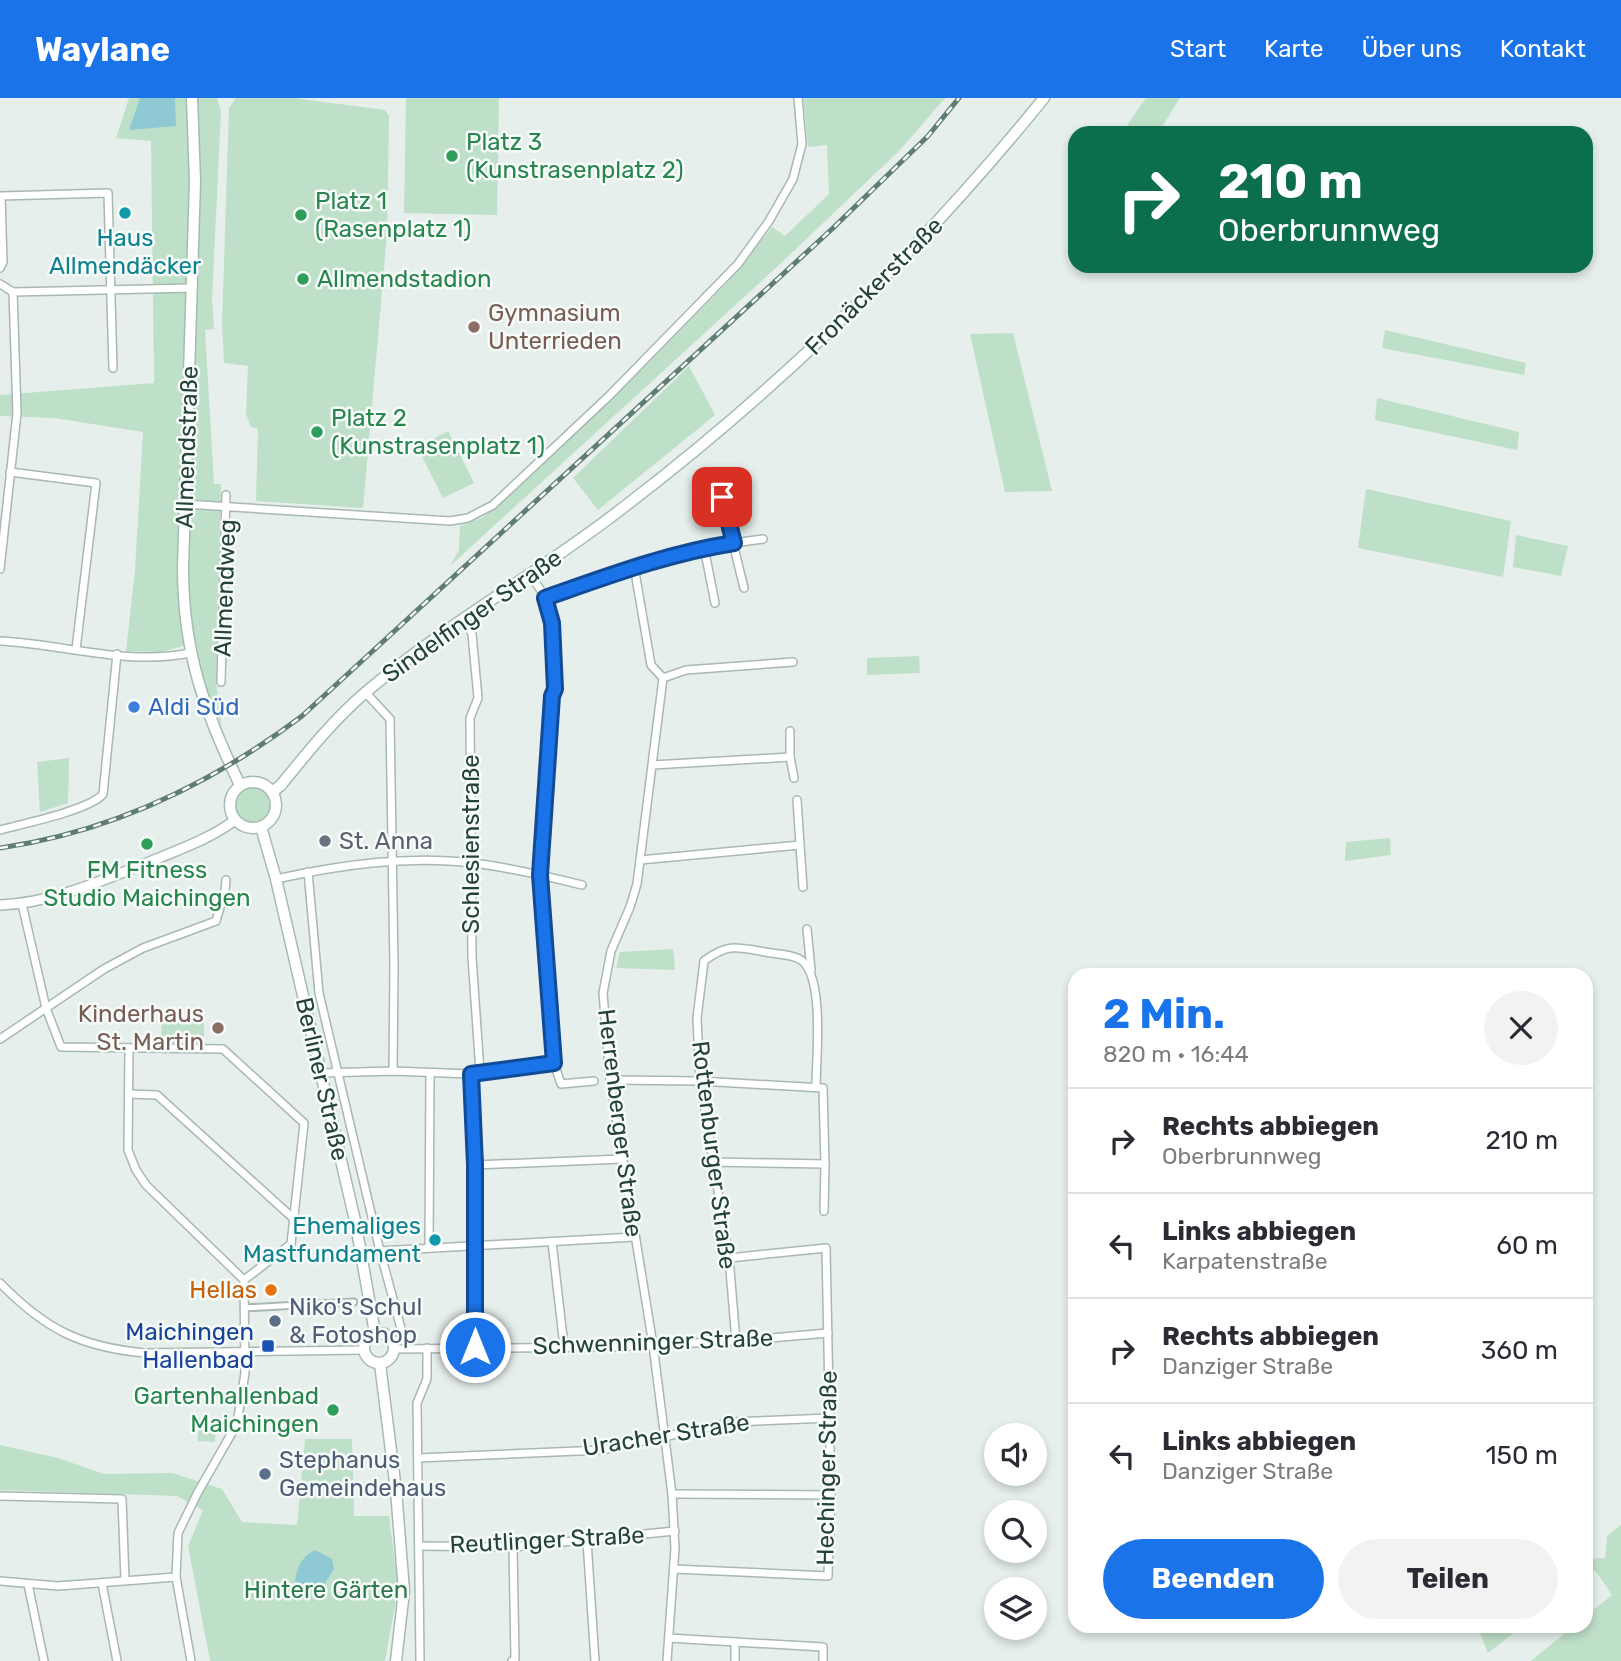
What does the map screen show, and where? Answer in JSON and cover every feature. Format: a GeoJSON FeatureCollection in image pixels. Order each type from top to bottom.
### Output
{"type":"FeatureCollection","features":[{"type":"Feature","properties":{"kind":"main road","name":"Allmendstraße"},"geometry":{"type":"LineString","coordinates":[[192,98],[195,181],[183,600],[190,653],[201,695],[240,785]]}},
{"type":"Feature","properties":{"kind":"main road","name":"Fronäckerstraße"},"geometry":{"type":"LineString","coordinates":[[687,456],[770,387],[855,309],[956,204],[1044,98]]}},
{"type":"Feature","properties":{"kind":"main road","name":"Sindelfinger Straße"},"geometry":{"type":"LineString","coordinates":[[272,792],[281,785],[331,725],[365,692],[464,619],[624,508],[687,456]]}},
{"type":"Feature","properties":{"kind":"main road"},"geometry":{"type":"LineString","coordinates":[[258,782],[272,792],[276,806],[267,824],[261,827],[244,827],[235,820],[230,802],[240,785],[258,782]]}},
{"type":"Feature","properties":{"kind":"main road","name":"Berliner Straße"},"geometry":{"type":"LineString","coordinates":[[261,827],[276,879],[356,1224],[375,1333]]}},
{"type":"Feature","properties":{"kind":"main road"},"geometry":{"type":"LineString","coordinates":[[375,1333],[389,1336],[395,1349],[390,1359],[380,1364],[368,1358],[364,1350],[368,1338],[375,1333]]}},
{"type":"Feature","properties":{"kind":"main road"},"geometry":{"type":"LineString","coordinates":[[380,1364],[396,1490],[404,1591],[396,1661]]}},
{"type":"Feature","properties":{"kind":"street"},"geometry":{"type":"LineString","coordinates":[[185,504],[450,521],[468,518],[493,505],[618,387],[738,264],[769,221],[793,179],[802,144],[798,98]]}},
{"type":"Feature","properties":{"kind":"street"},"geometry":{"type":"LineString","coordinates":[[0,268],[3,261],[1,196],[108,193],[113,368]]}},
{"type":"Feature","properties":{"kind":"street"},"geometry":{"type":"LineString","coordinates":[[0,284],[13,292],[193,288]]}},
{"type":"Feature","properties":{"kind":"street"},"geometry":{"type":"LineString","coordinates":[[0,569],[4,486],[10,472],[17,402],[13,292]]}},
{"type":"Feature","properties":{"kind":"street"},"geometry":{"type":"LineString","coordinates":[[10,472],[96,483],[76,649]]}},
{"type":"Feature","properties":{"kind":"street"},"geometry":{"type":"LineString","coordinates":[[716,474],[744,587]]}},
{"type":"Feature","properties":{"kind":"street","name":"Allmendweg"},"geometry":{"type":"LineString","coordinates":[[221,681],[226,495]]}},
{"type":"Feature","properties":{"kind":"street"},"geometry":{"type":"LineString","coordinates":[[545,598],[634,566],[704,547],[763,538]]}},
{"type":"Feature","properties":{"kind":"street"},"geometry":{"type":"LineString","coordinates":[[704,547],[715,603]]}},
{"type":"Feature","properties":{"kind":"street"},"geometry":{"type":"LineString","coordinates":[[634,566],[651,665],[663,678],[686,670],[793,662]]}},
{"type":"Feature","properties":{"kind":"street"},"geometry":{"type":"LineString","coordinates":[[531,575],[545,598],[552,623],[555,689],[552,696],[540,875],[554,1063],[561,1084],[594,1081]]}},
{"type":"Feature","properties":{"kind":"street","name":"Schlesienstraße"},"geometry":{"type":"LineString","coordinates":[[464,619],[472,634],[478,698],[470,718],[471,862],[472,957],[481,1072]]}},
{"type":"Feature","properties":{"kind":"street"},"geometry":{"type":"LineString","coordinates":[[0,641],[158,658],[190,653]]}},
{"type":"Feature","properties":{"kind":"street"},"geometry":{"type":"LineString","coordinates":[[0,830],[69,810],[100,797],[106,782],[117,654]]}},
{"type":"Feature","properties":{"kind":"street","name":"Herrenberger Straße"},"geometry":{"type":"LineString","coordinates":[[663,678],[637,884],[611,951],[603,993],[610,1080],[653,1345],[672,1494],[674,1569],[667,1661]]}},
{"type":"Feature","properties":{"kind":"street"},"geometry":{"type":"LineString","coordinates":[[365,692],[390,719],[393,1071]]}},
{"type":"Feature","properties":{"kind":"street"},"geometry":{"type":"LineString","coordinates":[[790,731],[790,757],[794,778]]}},
{"type":"Feature","properties":{"kind":"street"},"geometry":{"type":"LineString","coordinates":[[653,765],[790,757]]}},
{"type":"Feature","properties":{"kind":"street"},"geometry":{"type":"LineString","coordinates":[[797,800],[803,887]]}},
{"type":"Feature","properties":{"kind":"street"},"geometry":{"type":"LineString","coordinates":[[0,905],[49,899],[96,883],[181,849],[235,820]]}},
{"type":"Feature","properties":{"kind":"street"},"geometry":{"type":"LineString","coordinates":[[640,860],[800,845]]}},
{"type":"Feature","properties":{"kind":"street"},"geometry":{"type":"LineString","coordinates":[[276,879],[391,861],[471,862],[582,885]]}},
{"type":"Feature","properties":{"kind":"street"},"geometry":{"type":"LineString","coordinates":[[308,872],[319,993],[380,1251],[402,1332]]}},
{"type":"Feature","properties":{"kind":"street"},"geometry":{"type":"LineString","coordinates":[[0,1039],[104,969],[143,948],[216,921],[226,880]]}},
{"type":"Feature","properties":{"kind":"street"},"geometry":{"type":"LineString","coordinates":[[22,904],[46,1007],[61,1047],[223,1049],[304,1123],[291,1244],[244,1279]]}},
{"type":"Feature","properties":{"kind":"street"},"geometry":{"type":"LineString","coordinates":[[807,929],[816,1001],[825,1164],[824,1211]]}},
{"type":"Feature","properties":{"kind":"street","name":"Rottenburger Straße"},"geometry":{"type":"LineString","coordinates":[[736,1341],[729,1258],[700,1081],[697,1018],[704,961],[720,949],[734,946],[800,959],[811,971]]}},
{"type":"Feature","properties":{"kind":"street"},"geometry":{"type":"LineString","coordinates":[[129,1048],[128,1150],[136,1170],[146,1185],[244,1279],[245,1373],[237,1424],[178,1533],[176,1577],[191,1661]]}},
{"type":"Feature","properties":{"kind":"street"},"geometry":{"type":"LineString","coordinates":[[321,1073],[393,1071],[471,1074],[554,1063]]}},
{"type":"Feature","properties":{"kind":"street"},"geometry":{"type":"LineString","coordinates":[[429,1248],[430,1073]]}},
{"type":"Feature","properties":{"kind":"street"},"geometry":{"type":"LineString","coordinates":[[471,1074],[475,1165],[475,1347]]}},
{"type":"Feature","properties":{"kind":"street"},"geometry":{"type":"LineString","coordinates":[[610,1080],[819,1087]]}},
{"type":"Feature","properties":{"kind":"street"},"geometry":{"type":"LineString","coordinates":[[129,1094],[157,1095],[294,1219]]}},
{"type":"Feature","properties":{"kind":"street"},"geometry":{"type":"LineString","coordinates":[[475,1165],[622,1159]]}},
{"type":"Feature","properties":{"kind":"street"},"geometry":{"type":"LineString","coordinates":[[713,1162],[825,1164]]}},
{"type":"Feature","properties":{"kind":"street"},"geometry":{"type":"LineString","coordinates":[[380,1251],[635,1237]]}},
{"type":"Feature","properties":{"kind":"street"},"geometry":{"type":"LineString","coordinates":[[552,1242],[564,1346]]}},
{"type":"Feature","properties":{"kind":"street","name":"Hechinger Straße"},"geometry":{"type":"LineString","coordinates":[[674,1569],[828,1576],[831,1495],[826,1248],[729,1258]]}},
{"type":"Feature","properties":{"kind":"street"},"geometry":{"type":"LineString","coordinates":[[0,1283],[39,1318],[101,1348],[145,1353],[364,1350]]}},
{"type":"Feature","properties":{"kind":"street"},"geometry":{"type":"LineString","coordinates":[[244,1308],[354,1302]]}},
{"type":"Feature","properties":{"kind":"street","name":"Schwenninger Straße"},"geometry":{"type":"LineString","coordinates":[[395,1349],[653,1345],[828,1333]]}},
{"type":"Feature","properties":{"kind":"street"},"geometry":{"type":"LineString","coordinates":[[420,1661],[417,1403],[427,1379],[427,1348]]}},
{"type":"Feature","properties":{"kind":"street","name":"Uracher Straße"},"geometry":{"type":"LineString","coordinates":[[418,1458],[602,1450],[733,1422],[830,1418]]}},
{"type":"Feature","properties":{"kind":"street"},"geometry":{"type":"LineString","coordinates":[[672,1494],[831,1495]]}},
{"type":"Feature","properties":{"kind":"street"},"geometry":{"type":"LineString","coordinates":[[0,1496],[122,1499],[125,1580]]}},
{"type":"Feature","properties":{"kind":"street","name":"Reutlinger Straße"},"geometry":{"type":"LineString","coordinates":[[419,1546],[513,1547],[675,1531]]}},
{"type":"Feature","properties":{"kind":"street"},"geometry":{"type":"LineString","coordinates":[[587,1541],[595,1661]]}},
{"type":"Feature","properties":{"kind":"street"},"geometry":{"type":"LineString","coordinates":[[512,1661],[515,1658],[513,1547]]}},
{"type":"Feature","properties":{"kind":"street"},"geometry":{"type":"LineString","coordinates":[[0,1581],[58,1586],[176,1577]]}},
{"type":"Feature","properties":{"kind":"street"},"geometry":{"type":"LineString","coordinates":[[102,1583],[117,1661]]}},
{"type":"Feature","properties":{"kind":"street"},"geometry":{"type":"LineString","coordinates":[[28,1584],[44,1661]]}},
{"type":"Feature","properties":{"kind":"street"},"geometry":{"type":"LineString","coordinates":[[669,1638],[823,1647],[823,1661]]}},
{"type":"Feature","properties":{"kind":"street"},"geometry":{"type":"LineString","coordinates":[[735,1642],[735,1661]]}},
{"type":"Feature","properties":{"kind":"green space"},"geometry":{"type":"Polygon","coordinates":[[[129,98],[217,98],[221,111],[212,300],[214,329],[205,330],[214,484],[221,484],[216,682],[222,727],[207,690],[194,643],[161,652],[126,651],[135,570],[143,432],[54,418],[0,416],[0,395],[154,383],[151,141],[116,138],[129,98]]]}},
{"type":"Feature","properties":{"kind":"green space","name":"Allmendstadion"},"geometry":{"type":"Polygon","coordinates":[[[236,98],[294,98],[385,110],[389,116],[387,234],[363,508],[256,501],[258,429],[251,427],[246,414],[248,366],[224,363],[222,325],[229,108],[236,98]]]}},
{"type":"Feature","properties":{"kind":"green space","name":"Platz 3 (Kunstrasenplatz 2)"},"geometry":{"type":"Polygon","coordinates":[[[406,98],[499,98],[497,215],[404,213],[406,98]]]}},
{"type":"Feature","properties":{"kind":"green space"},"geometry":{"type":"Polygon","coordinates":[[[803,98],[945,98],[901,149],[780,264],[450,566],[459,550],[460,526],[484,517],[652,359],[726,284],[772,227],[785,236],[829,194],[827,145],[808,147],[803,98]]]}},
{"type":"Feature","properties":{"kind":"green space"},"geometry":{"type":"Polygon","coordinates":[[[1146,98],[1180,98],[1162,126],[1127,125],[1146,98]]]}},
{"type":"Feature","properties":{"kind":"green space"},"geometry":{"type":"Polygon","coordinates":[[[1385,330],[1526,363],[1524,375],[1382,348],[1385,330]]]}},
{"type":"Feature","properties":{"kind":"green space"},"geometry":{"type":"Polygon","coordinates":[[[1013,333],[1052,491],[1005,492],[970,334],[1013,333]]]}},
{"type":"Feature","properties":{"kind":"green space"},"geometry":{"type":"Polygon","coordinates":[[[689,366],[715,415],[598,510],[573,478],[689,366]]]}},
{"type":"Feature","properties":{"kind":"green space"},"geometry":{"type":"Polygon","coordinates":[[[1377,398],[1519,432],[1517,450],[1375,420],[1377,398]]]}},
{"type":"Feature","properties":{"kind":"green space"},"geometry":{"type":"Polygon","coordinates":[[[448,431],[474,483],[443,498],[417,447],[448,431]]]}},
{"type":"Feature","properties":{"kind":"green space"},"geometry":{"type":"Polygon","coordinates":[[[1366,489],[1511,521],[1503,577],[1358,548],[1366,489]]]}},
{"type":"Feature","properties":{"kind":"green space"},"geometry":{"type":"Polygon","coordinates":[[[1516,535],[1568,546],[1561,576],[1513,567],[1516,535]]]}},
{"type":"Feature","properties":{"kind":"green space"},"geometry":{"type":"Polygon","coordinates":[[[919,656],[920,673],[867,675],[867,658],[919,656]]]}},
{"type":"Feature","properties":{"kind":"green space"},"geometry":{"type":"Polygon","coordinates":[[[69,758],[68,803],[40,812],[37,762],[69,758]]]}},
{"type":"Feature","properties":{"kind":"green space"},"geometry":{"type":"Polygon","coordinates":[[[253,787],[266,792],[271,805],[266,818],[253,823],[240,818],[235,805],[240,792],[253,787]]]}},
{"type":"Feature","properties":{"kind":"green space"},"geometry":{"type":"Polygon","coordinates":[[[1390,838],[1391,855],[1345,861],[1346,842],[1390,838]]]}},
{"type":"Feature","properties":{"kind":"green space"},"geometry":{"type":"Polygon","coordinates":[[[673,949],[675,970],[616,968],[620,952],[673,949]]]}},
{"type":"Feature","properties":{"kind":"green space"},"geometry":{"type":"Polygon","coordinates":[[[204,1017],[204,1043],[162,1043],[161,1019],[204,1017]]]}},
{"type":"Feature","properties":{"kind":"green space"},"geometry":{"type":"Polygon","coordinates":[[[198,1418],[216,1419],[215,1442],[198,1441],[198,1418]]]}},
{"type":"Feature","properties":{"kind":"green space","name":"Hintere Gärten"},"geometry":{"type":"Polygon","coordinates":[[[305,1439],[352,1439],[354,1516],[389,1516],[398,1588],[385,1661],[210,1661],[188,1546],[203,1510],[177,1496],[0,1490],[0,1445],[58,1458],[104,1474],[172,1473],[222,1489],[242,1522],[297,1525],[305,1439]]]}},
{"type":"Feature","properties":{"kind":"green space"},"geometry":{"type":"Polygon","coordinates":[[[1621,1525],[1621,1661],[1531,1661],[1565,1633],[1593,1633],[1593,1610],[1612,1595],[1595,1570],[1593,1572],[1593,1559],[1605,1558],[1607,1536],[1621,1525]]]}},
{"type":"Feature","properties":{"kind":"green space"},"geometry":{"type":"Polygon","coordinates":[[[1480,1633],[1514,1633],[1488,1653],[1480,1633]]]}},
{"type":"Feature","properties":{"kind":"water"},"geometry":{"type":"Polygon","coordinates":[[[140,98],[175,98],[176,126],[129,130],[140,98]]]}},
{"type":"Feature","properties":{"kind":"water"},"geometry":{"type":"Polygon","coordinates":[[[315,1550],[332,1559],[334,1569],[317,1596],[313,1592],[296,1595],[298,1569],[304,1558],[315,1550]]]}},
{"type":"Feature","properties":{"kind":"railway"},"geometry":{"type":"LineString","coordinates":[[0,848],[82,830],[159,801],[233,763],[302,716],[832,229],[928,136],[959,98]]}},
{"type":"Feature","properties":{"kind":"place","name":"Platz 3 (Kunstrasenplatz 2)"},"geometry":{"type":"Point","coordinates":[452,156]}},
{"type":"Feature","properties":{"kind":"place","name":"Haus Allmendäcker"},"geometry":{"type":"Point","coordinates":[125,213]}},
{"type":"Feature","properties":{"kind":"place","name":"Platz 1 (Rasenplatz 1)"},"geometry":{"type":"Point","coordinates":[301,215]}},
{"type":"Feature","properties":{"kind":"place","name":"Allmendstadion"},"geometry":{"type":"Point","coordinates":[303,279]}},
{"type":"Feature","properties":{"kind":"place","name":"Gymnasium Unterrieden"},"geometry":{"type":"Point","coordinates":[474,327]}},
{"type":"Feature","properties":{"kind":"place","name":"Platz 2 (Kunstrasenplatz 1)"},"geometry":{"type":"Point","coordinates":[317,432]}},
{"type":"Feature","properties":{"kind":"place","name":"Aldi Süd"},"geometry":{"type":"Point","coordinates":[134,707]}},
{"type":"Feature","properties":{"kind":"place","name":"St. Anna"},"geometry":{"type":"Point","coordinates":[325,841]}},
{"type":"Feature","properties":{"kind":"place","name":"FM Fitness Studio Maichingen"},"geometry":{"type":"Point","coordinates":[147,844]}},
{"type":"Feature","properties":{"kind":"place","name":"Kinderhaus St. Martin"},"geometry":{"type":"Point","coordinates":[218,1028]}},
{"type":"Feature","properties":{"kind":"place","name":"Ehemaliges Mastfundament"},"geometry":{"type":"Point","coordinates":[435,1240]}},
{"type":"Feature","properties":{"kind":"place","name":"Hellas"},"geometry":{"type":"Point","coordinates":[271,1290]}},
{"type":"Feature","properties":{"kind":"place","name":"Niko's Schul & Fotoshop"},"geometry":{"type":"Point","coordinates":[275,1321]}},
{"type":"Feature","properties":{"kind":"place","name":"Maichingen Hallenbad"},"geometry":{"type":"Point","coordinates":[268,1346]}},
{"type":"Feature","properties":{"kind":"place","name":"Gartenhallenbad Maichingen"},"geometry":{"type":"Point","coordinates":[333,1410]}},
{"type":"Feature","properties":{"kind":"place","name":"Stephanus Gemeindehaus"},"geometry":{"type":"Point","coordinates":[265,1474]}},
{"type":"Feature","properties":{"kind":"route"},"geometry":{"type":"LineString","coordinates":[[475,1347],[475,1165],[471,1074],[554,1063],[540,875],[552,696],[555,689],[552,623],[545,598],[634,566],[704,547],[734,543],[722,497]]}}]}
